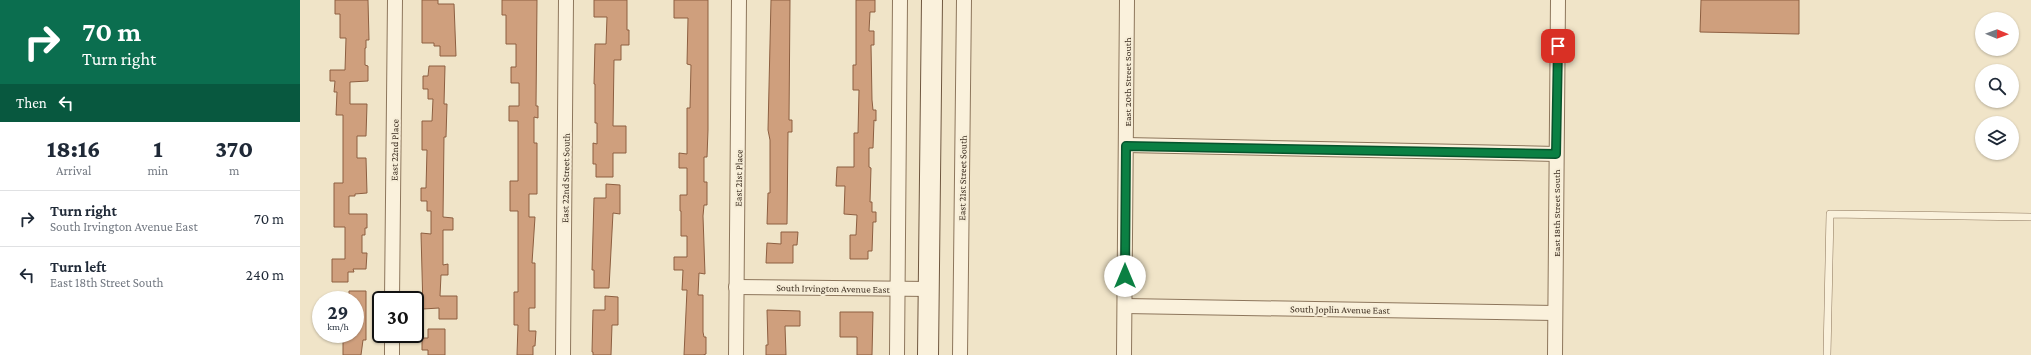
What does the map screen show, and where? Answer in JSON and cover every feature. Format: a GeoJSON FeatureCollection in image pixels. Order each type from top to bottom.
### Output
{"type":"FeatureCollection","features":[{"type":"Feature","properties":{"kind":"main road"},"geometry":{"type":"LineString","coordinates":[[928,355],[932,0]]}},
{"type":"Feature","properties":{"kind":"street","name":"East 22nd Place"},"geometry":{"type":"LineString","coordinates":[[392,291],[395,0]]}},
{"type":"Feature","properties":{"kind":"street","name":"East 22nd Street South"},"geometry":{"type":"LineString","coordinates":[[563,355],[566,0]]}},
{"type":"Feature","properties":{"kind":"street","name":"East 21st Place"},"geometry":{"type":"LineString","coordinates":[[736,355],[739,0]]}},
{"type":"Feature","properties":{"kind":"street"},"geometry":{"type":"LineString","coordinates":[[897,355],[900,0]]}},
{"type":"Feature","properties":{"kind":"street","name":"East 21st Street South"},"geometry":{"type":"LineString","coordinates":[[960,355],[964,0]]}},
{"type":"Feature","properties":{"kind":"street","name":"East 20th Street South"},"geometry":{"type":"LineString","coordinates":[[1124,355],[1127,0]]}},
{"type":"Feature","properties":{"kind":"street","name":"East 18th Street South"},"geometry":{"type":"LineString","coordinates":[[1555,355],[1558,0]]}},
{"type":"Feature","properties":{"kind":"street"},"geometry":{"type":"LineString","coordinates":[[1126,146],[1556,154]]}},
{"type":"Feature","properties":{"kind":"street","name":"South Irvington Avenue East"},"geometry":{"type":"LineString","coordinates":[[736,287],[929,289]]}},
{"type":"Feature","properties":{"kind":"street","name":"South Joplin Avenue East"},"geometry":{"type":"LineString","coordinates":[[1125,306],[1555,313]]}},
{"type":"Feature","properties":{"kind":"street"},"geometry":{"type":"LineString","coordinates":[[392,343],[392,355]]}},
{"type":"Feature","properties":{"kind":"lane"},"geometry":{"type":"LineString","coordinates":[[1826,355],[1830,214],[2031,217]]}},
{"type":"Feature","properties":{"kind":"building"},"geometry":{"type":"Polygon","coordinates":[[[335,0],[368,0],[369,40],[366,40],[365,65],[368,66],[368,81],[350,82],[350,104],[367,104],[366,136],[357,136],[357,158],[366,158],[367,193],[349,196],[349,214],[367,214],[367,228],[365,228],[365,235],[362,235],[362,253],[367,253],[366,269],[353,269],[354,272],[348,272],[348,282],[332,282],[332,259],[345,259],[345,227],[334,227],[334,183],[343,183],[343,115],[336,115],[337,92],[334,92],[335,81],[330,81],[330,70],[345,70],[346,38],[340,38],[340,14],[335,14],[335,0]]]}},
{"type":"Feature","properties":{"kind":"building"},"geometry":{"type":"Polygon","coordinates":[[[422,0],[438,0],[438,4],[454,4],[456,56],[440,56],[440,46],[434,46],[434,43],[422,43],[422,0]]]}},
{"type":"Feature","properties":{"kind":"building"},"geometry":{"type":"Polygon","coordinates":[[[502,0],[537,0],[536,106],[538,106],[538,118],[534,117],[534,143],[537,143],[537,194],[529,194],[529,217],[535,217],[532,263],[535,263],[535,308],[529,308],[529,331],[536,331],[533,355],[517,355],[518,325],[514,325],[514,292],[518,292],[518,211],[510,211],[510,181],[518,181],[518,121],[509,121],[509,106],[519,106],[519,83],[511,83],[511,67],[516,67],[516,44],[506,44],[506,15],[502,15],[502,0]]]}},
{"type":"Feature","properties":{"kind":"building"},"geometry":{"type":"Polygon","coordinates":[[[594,0],[627,0],[627,30],[629,30],[629,45],[621,45],[621,60],[614,60],[613,126],[626,126],[626,153],[613,153],[613,177],[596,177],[596,164],[593,164],[593,143],[597,144],[594,84],[595,44],[606,44],[607,17],[594,17],[594,0]]]}},
{"type":"Feature","properties":{"kind":"building"},"geometry":{"type":"Polygon","coordinates":[[[674,0],[708,0],[708,130],[707,157],[704,157],[704,182],[707,182],[707,205],[704,205],[703,216],[705,274],[699,273],[698,295],[703,295],[703,332],[704,337],[706,337],[706,354],[703,355],[684,355],[687,290],[682,290],[683,270],[674,270],[674,257],[687,257],[687,236],[681,236],[680,195],[687,195],[687,168],[679,168],[679,153],[687,154],[687,108],[690,108],[691,65],[687,64],[688,18],[674,18],[674,0]]]}},
{"type":"Feature","properties":{"kind":"building"},"geometry":{"type":"Polygon","coordinates":[[[771,0],[790,0],[789,120],[792,120],[792,132],[788,132],[787,224],[767,224],[768,193],[770,193],[770,140],[768,130],[771,0]]]}},
{"type":"Feature","properties":{"kind":"building"},"geometry":{"type":"Polygon","coordinates":[[[856,0],[875,0],[875,12],[870,12],[869,31],[874,31],[874,45],[871,45],[872,100],[873,110],[876,110],[876,121],[874,120],[873,148],[869,148],[869,167],[871,168],[870,202],[872,202],[872,212],[876,212],[876,222],[873,222],[872,251],[868,251],[868,259],[850,259],[850,235],[856,235],[857,215],[844,214],[845,186],[836,186],[837,167],[854,167],[854,133],[858,133],[859,90],[853,90],[853,65],[856,65],[856,0]]]}},
{"type":"Feature","properties":{"kind":"building"},"geometry":{"type":"Polygon","coordinates":[[[1701,0],[1799,0],[1799,34],[1700,32],[1701,0]]]}},
{"type":"Feature","properties":{"kind":"building"},"geometry":{"type":"Polygon","coordinates":[[[429,66],[445,66],[444,104],[447,104],[446,137],[444,137],[443,217],[453,218],[453,230],[443,230],[443,265],[448,264],[448,275],[441,275],[440,296],[457,296],[457,319],[439,319],[439,308],[424,309],[421,233],[431,234],[431,211],[427,211],[427,201],[421,201],[421,188],[426,188],[427,150],[422,150],[422,121],[432,121],[433,99],[428,99],[428,89],[423,89],[423,76],[428,76],[429,66]]]}},
{"type":"Feature","properties":{"kind":"building"},"geometry":{"type":"Polygon","coordinates":[[[606,184],[620,185],[620,214],[613,213],[609,288],[594,288],[594,270],[592,270],[594,198],[606,198],[606,184]]]}},
{"type":"Feature","properties":{"kind":"building"},"geometry":{"type":"Polygon","coordinates":[[[781,232],[798,232],[797,245],[793,245],[793,263],[766,263],[767,243],[781,244],[781,232]]]}},
{"type":"Feature","properties":{"kind":"building"},"geometry":{"type":"Polygon","coordinates":[[[364,291],[366,291],[366,340],[364,340],[364,291]]]}},
{"type":"Feature","properties":{"kind":"building"},"geometry":{"type":"Polygon","coordinates":[[[605,296],[618,297],[618,325],[612,325],[611,355],[593,355],[593,310],[605,310],[605,296]]]}},
{"type":"Feature","properties":{"kind":"building"},"geometry":{"type":"Polygon","coordinates":[[[767,310],[800,311],[800,326],[785,326],[786,355],[766,355],[766,345],[768,345],[767,310]]]}},
{"type":"Feature","properties":{"kind":"building"},"geometry":{"type":"Polygon","coordinates":[[[840,312],[873,312],[872,355],[857,355],[857,337],[840,337],[840,312]]]}},
{"type":"Feature","properties":{"kind":"building"},"geometry":{"type":"Polygon","coordinates":[[[428,329],[445,329],[445,355],[428,355],[428,350],[422,350],[424,338],[428,338],[428,329]]]}},
{"type":"Feature","properties":{"kind":"building"},"geometry":{"type":"Polygon","coordinates":[[[343,343],[363,343],[361,355],[343,355],[343,343]]]}},
{"type":"Feature","properties":{"kind":"route"},"geometry":{"type":"LineString","coordinates":[[1125,276],[1126,146],[1556,154],[1558,46]]}}]}
